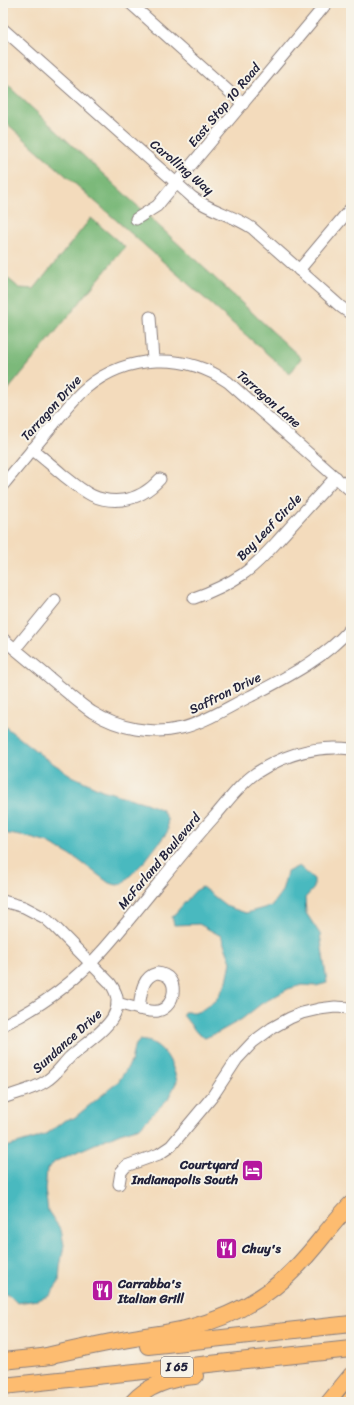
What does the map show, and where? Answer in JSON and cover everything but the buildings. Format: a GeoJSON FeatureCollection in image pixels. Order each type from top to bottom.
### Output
{"type":"FeatureCollection","features":[{"type":"Feature","properties":{"kind":"highway"},"geometry":{"type":"LineString","coordinates":[[42,1357],[186,1329],[211,1322],[232,1313],[255,1301],[284,1280],[302,1263],[351,1204]]}},
{"type":"Feature","properties":{"kind":"highway","name":"I 65"},"geometry":{"type":"LineString","coordinates":[[3,1361],[351,1324]]}},
{"type":"Feature","properties":{"kind":"highway","name":"I 65"},"geometry":{"type":"LineString","coordinates":[[3,1386],[351,1349]]}},
{"type":"Feature","properties":{"kind":"highway"},"geometry":{"type":"LineString","coordinates":[[134,1402],[144,1392],[160,1383],[173,1379],[273,1366],[293,1355]]}},
{"type":"Feature","properties":{"kind":"main road"},"geometry":{"type":"LineString","coordinates":[[328,1402],[348,1378]]}},
{"type":"Feature","properties":{"kind":"main road"},"geometry":{"type":"LineString","coordinates":[[348,1402],[351,1398]]}},
{"type":"Feature","properties":{"kind":"street"},"geometry":{"type":"LineString","coordinates":[[130,3],[243,104]]}},
{"type":"Feature","properties":{"kind":"street","name":"East Stop 10 Road"},"geometry":{"type":"LineString","coordinates":[[136,220],[157,206],[327,3]]}},
{"type":"Feature","properties":{"kind":"street","name":"Carolling Way"},"geometry":{"type":"LineString","coordinates":[[3,29],[192,197],[203,204],[250,226],[344,310],[351,314]]}},
{"type":"Feature","properties":{"kind":"street"},"geometry":{"type":"LineString","coordinates":[[299,270],[351,208]]}},
{"type":"Feature","properties":{"kind":"street"},"geometry":{"type":"LineString","coordinates":[[150,317],[153,360]]}},
{"type":"Feature","properties":{"kind":"street","name":"Tarragon Drive"},"geometry":{"type":"LineString","coordinates":[[3,484],[80,393],[93,382],[120,368],[153,360]]}},
{"type":"Feature","properties":{"kind":"street","name":"Tarragon Lane"},"geometry":{"type":"LineString","coordinates":[[153,360],[167,360],[187,363],[204,368],[222,378],[239,390],[351,491]]}},
{"type":"Feature","properties":{"kind":"street"},"geometry":{"type":"LineString","coordinates":[[32,449],[81,490],[106,500],[136,497],[151,489],[160,479]]}},
{"type":"Feature","properties":{"kind":"street","name":"Bay Leaf Circle"},"geometry":{"type":"LineString","coordinates":[[194,598],[237,578],[256,564],[336,477]]}},
{"type":"Feature","properties":{"kind":"street"},"geometry":{"type":"LineString","coordinates":[[15,649],[55,600]]}},
{"type":"Feature","properties":{"kind":"street","name":"Saffron Drive"},"geometry":{"type":"LineString","coordinates":[[3,639],[81,704],[102,718],[113,723],[132,728],[152,731],[182,728],[198,723],[298,671],[330,648],[351,628]]}},
{"type":"Feature","properties":{"kind":"street","name":"McFarland Boulevard"},"geometry":{"type":"LineString","coordinates":[[3,1025],[49,999],[66,986],[104,949],[234,793],[249,779],[262,769],[280,759],[299,752],[325,748],[351,749]]}},
{"type":"Feature","properties":{"kind":"street","name":"Sundance Drive"},"geometry":{"type":"LineString","coordinates":[[3,901],[24,907],[45,918],[112,985],[117,1003],[116,1012],[111,1022],[70,1057],[46,1082],[3,1098]]}},
{"type":"Feature","properties":{"kind":"street","name":"Sundance Drive"},"geometry":{"type":"LineString","coordinates":[[117,1003],[139,1008]]}},
{"type":"Feature","properties":{"kind":"street"},"geometry":{"type":"LineString","coordinates":[[119,1184],[121,1172],[126,1166],[159,1154],[171,1146],[212,1097],[237,1059],[253,1042],[272,1028],[302,1013],[336,1007],[351,1008]]}},
{"type":"Feature","properties":{"kind":"green space"},"geometry":{"type":"Polygon","coordinates":[[[3,81],[301,358],[290,374],[3,120],[3,81]]]}},
{"type":"Feature","properties":{"kind":"green space"},"geometry":{"type":"Polygon","coordinates":[[[91,218],[125,247],[3,396],[3,274],[19,288],[34,289],[91,218]]]}},
{"type":"Feature","properties":{"kind":"water"},"geometry":{"type":"Polygon","coordinates":[[[3,725],[45,758],[72,776],[102,790],[146,803],[162,810],[167,819],[168,831],[145,861],[122,884],[117,885],[109,883],[77,859],[48,843],[27,837],[3,833],[3,725]]]}},
{"type":"Feature","properties":{"kind":"water"},"geometry":{"type":"Polygon","coordinates":[[[299,866],[314,879],[314,888],[305,898],[306,913],[320,934],[327,983],[316,986],[302,985],[288,989],[261,1004],[242,1019],[205,1038],[197,1033],[183,1015],[184,1012],[199,1012],[216,1000],[227,981],[231,962],[221,936],[199,924],[174,925],[172,917],[195,891],[202,887],[228,907],[246,913],[271,906],[282,891],[287,872],[299,866]]]}},
{"type":"Feature","properties":{"kind":"water"},"geometry":{"type":"Polygon","coordinates":[[[140,1040],[153,1043],[163,1050],[172,1064],[177,1081],[168,1099],[140,1127],[120,1133],[56,1161],[47,1169],[45,1190],[48,1211],[61,1230],[64,1245],[59,1282],[49,1296],[37,1300],[17,1303],[10,1296],[3,1293],[3,1148],[37,1138],[48,1133],[65,1120],[74,1118],[118,1082],[131,1062],[134,1047],[140,1040]]]}},
{"type":"Feature","properties":{"kind":"place","name":"Courtyard Indianapolis South"},"geometry":{"type":"Point","coordinates":[253,1171]}},
{"type":"Feature","properties":{"kind":"place","name":"Chuy's"},"geometry":{"type":"Point","coordinates":[226,1248]}},
{"type":"Feature","properties":{"kind":"place","name":"Carrabba's Italian Grill"},"geometry":{"type":"Point","coordinates":[103,1290]}}]}
